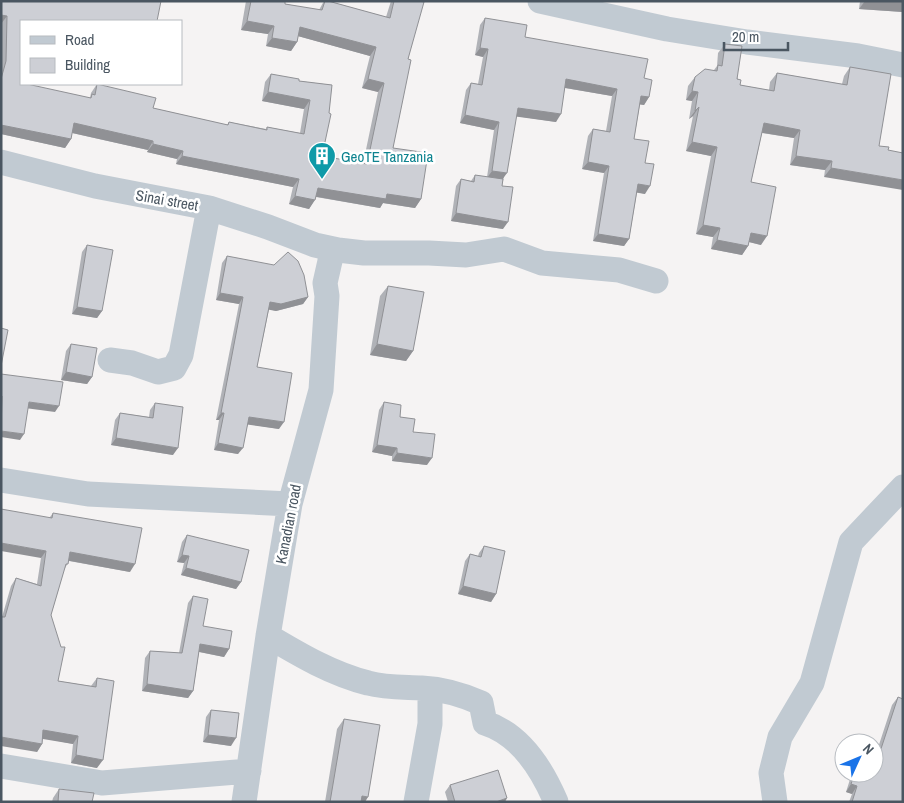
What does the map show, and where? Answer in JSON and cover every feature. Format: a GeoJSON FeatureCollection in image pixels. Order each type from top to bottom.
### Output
{"type":"FeatureCollection","features":[{"type":"Feature","properties":{"kind":"street"},"geometry":{"type":"LineString","coordinates":[[540,1],[667,29],[747,42],[858,56],[903,65]]}},
{"type":"Feature","properties":{"kind":"street","name":"Sinai street"},"geometry":{"type":"LineString","coordinates":[[1,162],[95,186],[209,208],[330,249],[364,253],[466,255],[504,249],[542,263],[619,270],[656,281]]}},
{"type":"Feature","properties":{"kind":"street"},"geometry":{"type":"LineString","coordinates":[[110,360],[132,363],[158,372],[174,368],[181,355],[209,208]]}},
{"type":"Feature","properties":{"kind":"street","name":"Kanadian road"},"geometry":{"type":"LineString","coordinates":[[244,802],[268,636],[290,504],[321,390],[327,296],[325,283],[330,261],[330,249]]}},
{"type":"Feature","properties":{"kind":"street"},"geometry":{"type":"LineString","coordinates":[[1,480],[88,494],[290,504]]}},
{"type":"Feature","properties":{"kind":"street"},"geometry":{"type":"LineString","coordinates":[[775,802],[771,773],[780,737],[812,683],[851,542],[903,486]]}},
{"type":"Feature","properties":{"kind":"street"},"geometry":{"type":"LineString","coordinates":[[268,636],[333,671],[369,683],[396,688],[430,689],[466,697],[481,703],[485,722],[505,731],[518,741],[545,779],[556,802]]}},
{"type":"Feature","properties":{"kind":"street"},"geometry":{"type":"LineString","coordinates":[[416,802],[430,724],[430,689]]}},
{"type":"Feature","properties":{"kind":"street"},"geometry":{"type":"LineString","coordinates":[[1,766],[102,783],[249,772]]}},
{"type":"Feature","properties":{"kind":"building"},"geometry":{"type":"Polygon","coordinates":[[[1,1],[161,1],[157,20],[20,20],[20,85],[32,85],[91,98],[92,94],[95,95],[97,85],[101,85],[156,98],[153,108],[228,125],[229,122],[267,130],[267,127],[304,134],[310,100],[268,92],[271,74],[299,79],[299,81],[332,85],[329,113],[331,114],[322,156],[367,164],[384,83],[368,79],[376,47],[300,27],[297,42],[272,38],[274,26],[247,21],[251,1],[285,1],[285,4],[322,10],[325,1],[328,1],[390,18],[394,1],[424,2],[408,59],[411,60],[393,148],[428,153],[421,199],[387,194],[386,199],[318,188],[315,200],[295,196],[299,179],[182,156],[183,151],[153,144],[153,141],[74,123],[71,139],[1,125],[1,79],[6,61],[7,16],[1,15],[1,1]]]}},
{"type":"Feature","properties":{"kind":"building"},"geometry":{"type":"Polygon","coordinates":[[[485,18],[527,25],[525,37],[648,59],[644,78],[652,80],[649,97],[641,96],[634,139],[649,141],[645,163],[654,164],[650,186],[638,184],[629,239],[598,234],[609,166],[588,162],[593,129],[610,132],[617,89],[566,79],[561,114],[518,108],[507,173],[492,171],[499,122],[465,115],[471,83],[482,85],[488,49],[480,48],[485,18]]]}},
{"type":"Feature","properties":{"kind":"building"},"geometry":{"type":"Polygon","coordinates":[[[725,44],[742,46],[737,79],[741,80],[740,85],[774,91],[777,73],[847,85],[850,67],[891,74],[879,146],[889,147],[888,150],[903,153],[903,180],[831,168],[832,161],[796,156],[800,130],[764,123],[751,182],[776,187],[767,236],[751,233],[748,246],[717,240],[720,228],[703,225],[717,147],[692,142],[699,107],[695,111],[698,92],[692,91],[695,77],[705,69],[717,71],[718,65],[722,66],[725,44]]]}},
{"type":"Feature","properties":{"kind":"building"},"geometry":{"type":"Polygon","coordinates":[[[475,175],[503,179],[502,186],[513,187],[508,222],[456,213],[461,179],[474,182],[475,175]]]}},
{"type":"Feature","properties":{"kind":"building"},"geometry":{"type":"Polygon","coordinates":[[[87,245],[113,250],[102,311],[77,307],[87,245]]]}},
{"type":"Feature","properties":{"kind":"building"},"geometry":{"type":"Polygon","coordinates":[[[288,252],[298,261],[304,275],[308,297],[281,304],[270,302],[257,367],[292,373],[284,422],[249,417],[243,448],[218,443],[224,413],[221,413],[243,297],[220,293],[227,256],[274,265],[288,252]]]}},
{"type":"Feature","properties":{"kind":"building"},"geometry":{"type":"Polygon","coordinates":[[[388,286],[424,292],[413,351],[377,344],[388,286]]]}},
{"type":"Feature","properties":{"kind":"building"},"geometry":{"type":"Polygon","coordinates":[[[1,328],[8,330],[1,366],[1,328]]]}},
{"type":"Feature","properties":{"kind":"building"},"geometry":{"type":"Polygon","coordinates":[[[71,344],[97,348],[92,377],[66,372],[71,344]]]}},
{"type":"Feature","properties":{"kind":"building"},"geometry":{"type":"Polygon","coordinates":[[[1,374],[63,382],[59,406],[29,402],[24,434],[1,431],[1,374]]]}},
{"type":"Feature","properties":{"kind":"building"},"geometry":{"type":"Polygon","coordinates":[[[384,402],[401,405],[400,417],[415,419],[413,432],[435,434],[432,458],[397,453],[397,448],[377,445],[384,402]]]}},
{"type":"Feature","properties":{"kind":"building"},"geometry":{"type":"Polygon","coordinates":[[[155,403],[183,407],[178,448],[116,438],[120,413],[153,418],[155,403]]]}},
{"type":"Feature","properties":{"kind":"building"},"geometry":{"type":"Polygon","coordinates":[[[1,509],[52,518],[53,513],[142,528],[135,564],[70,552],[68,564],[66,564],[51,615],[61,647],[65,647],[58,681],[96,687],[97,678],[114,681],[103,760],[76,755],[78,736],[43,730],[42,744],[1,737],[1,617],[5,617],[16,578],[41,586],[46,551],[1,543],[1,509]]]}},
{"type":"Feature","properties":{"kind":"building"},"geometry":{"type":"Polygon","coordinates":[[[187,535],[249,550],[241,582],[186,568],[189,556],[182,555],[187,535]]]}},
{"type":"Feature","properties":{"kind":"building"},"geometry":{"type":"Polygon","coordinates":[[[484,546],[505,551],[496,594],[463,586],[470,554],[481,557],[484,546]]]}},
{"type":"Feature","properties":{"kind":"building"},"geometry":{"type":"Polygon","coordinates":[[[193,596],[208,599],[203,626],[232,631],[229,649],[200,644],[193,691],[147,684],[150,651],[182,653],[193,596]]]}},
{"type":"Feature","properties":{"kind":"building"},"geometry":{"type":"Polygon","coordinates":[[[898,697],[903,699],[903,802],[852,802],[857,786],[851,783],[884,783],[884,740],[898,697]]]}},
{"type":"Feature","properties":{"kind":"building"},"geometry":{"type":"Polygon","coordinates":[[[211,710],[239,713],[236,738],[208,735],[211,710]]]}},
{"type":"Feature","properties":{"kind":"building"},"geometry":{"type":"Polygon","coordinates":[[[344,719],[380,725],[368,797],[362,796],[361,802],[330,802],[344,719]]]}},
{"type":"Feature","properties":{"kind":"building"},"geometry":{"type":"Polygon","coordinates":[[[498,770],[507,798],[496,802],[455,802],[450,785],[498,770]]]}},
{"type":"Feature","properties":{"kind":"building"},"geometry":{"type":"Polygon","coordinates":[[[59,789],[94,793],[92,802],[58,802],[59,789]]]}},
{"type":"Feature","properties":{"kind":"place","name":"GeoTE Tanzania"},"geometry":{"type":"Point","coordinates":[322,180]}}]}
